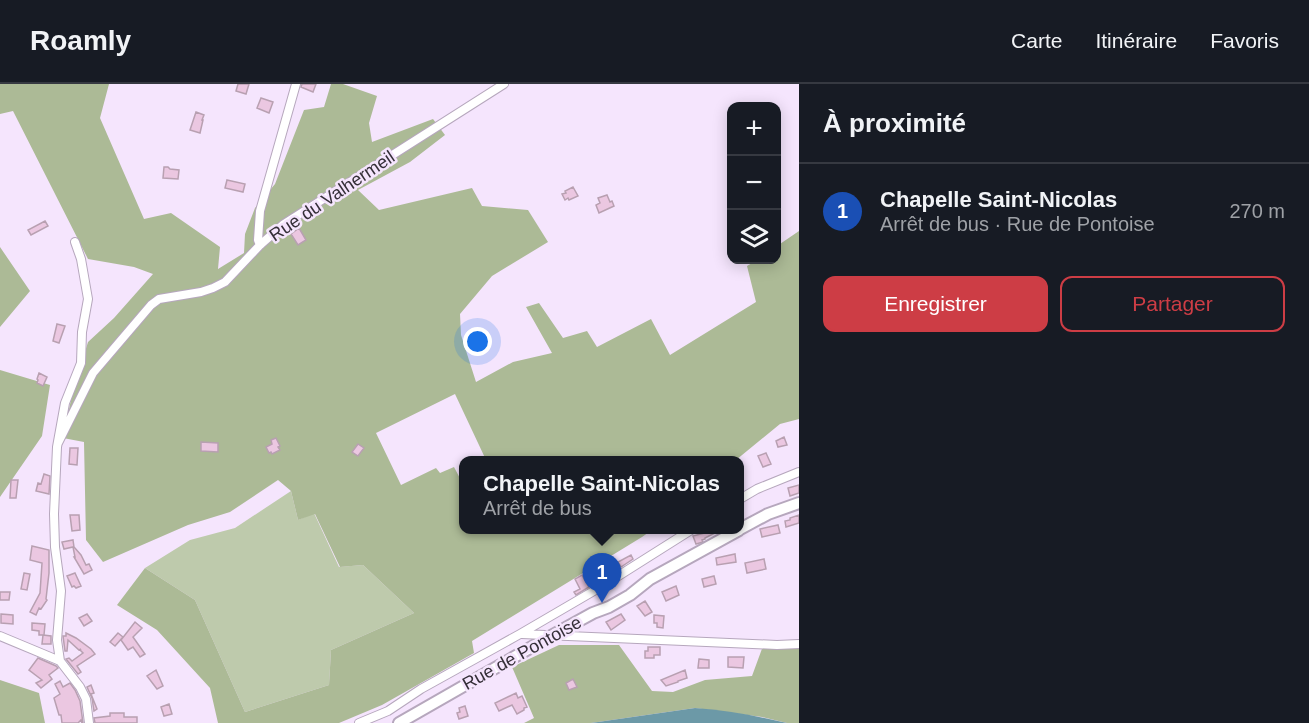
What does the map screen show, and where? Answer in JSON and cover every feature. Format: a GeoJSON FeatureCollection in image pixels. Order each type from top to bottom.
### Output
{"type":"FeatureCollection","features":[{"type":"Feature","properties":{"kind":"main road","name":"Rue de Pontoise"},"geometry":{"type":"LineString","coordinates":[[744,526],[768,514],[799,503]]}},
{"type":"Feature","properties":{"kind":"main road","name":"Rue de Pontoise"},"geometry":{"type":"LineString","coordinates":[[399,723],[551,636],[620,600],[650,579],[730,534]]}},
{"type":"Feature","properties":{"kind":"street"},"geometry":{"type":"LineString","coordinates":[[260,245],[258,240],[260,211],[296,84]]}},
{"type":"Feature","properties":{"kind":"street","name":"Rue du Valhermeil"},"geometry":{"type":"LineString","coordinates":[[58,443],[93,374],[151,305],[159,299],[201,292],[225,282],[260,245],[284,224],[504,84]]}},
{"type":"Feature","properties":{"kind":"street","name":"Rue du Valhermeil"},"geometry":{"type":"LineString","coordinates":[[60,661],[57,640],[61,591],[55,547],[54,514],[58,443],[65,403],[81,363],[82,332],[88,299],[81,259],[75,242]]}},
{"type":"Feature","properties":{"kind":"street"},"geometry":{"type":"LineString","coordinates":[[744,497],[799,472]]}},
{"type":"Feature","properties":{"kind":"street"},"geometry":{"type":"LineString","coordinates":[[359,723],[388,711],[421,689],[604,585],[685,534]]}},
{"type":"Feature","properties":{"kind":"street"},"geometry":{"type":"LineString","coordinates":[[520,634],[799,644]]}},
{"type":"Feature","properties":{"kind":"street"},"geometry":{"type":"LineString","coordinates":[[0,636],[60,661],[80,687],[86,699],[89,723]]}},
{"type":"Feature","properties":{"kind":"green space"},"geometry":{"type":"Polygon","coordinates":[[[0,84],[109,84],[100,118],[144,219],[171,213],[220,247],[218,269],[244,253],[245,234],[255,208],[275,184],[304,110],[324,107],[331,84],[343,84],[377,96],[369,123],[372,142],[433,119],[445,135],[410,162],[358,190],[379,210],[472,188],[482,206],[528,210],[548,242],[492,276],[460,314],[461,335],[476,382],[513,362],[552,353],[526,307],[539,303],[563,338],[587,331],[597,347],[651,319],[670,355],[756,302],[747,266],[750,264],[781,264],[781,243],[799,231],[799,419],[780,424],[741,456],[484,456],[455,394],[376,433],[401,485],[436,468],[440,473],[454,467],[459,476],[459,534],[646,534],[472,641],[474,653],[382,705],[339,723],[218,723],[210,688],[157,630],[117,605],[145,568],[195,600],[245,712],[329,685],[331,650],[414,613],[363,565],[340,567],[315,514],[298,520],[291,491],[278,480],[230,512],[188,525],[103,562],[86,540],[84,442],[63,438],[72,395],[88,342],[114,318],[153,274],[134,267],[88,259],[13,111],[0,114],[0,84]]]}},
{"type":"Feature","properties":{"kind":"green space"},"geometry":{"type":"Polygon","coordinates":[[[0,247],[30,291],[0,327],[0,247]]]}},
{"type":"Feature","properties":{"kind":"green space"},"geometry":{"type":"Polygon","coordinates":[[[0,370],[50,385],[42,436],[0,497],[0,370]]]}},
{"type":"Feature","properties":{"kind":"green space"},"geometry":{"type":"Polygon","coordinates":[[[291,491],[298,520],[314,513],[339,567],[363,565],[414,613],[331,650],[329,685],[245,712],[195,600],[145,568],[190,540],[235,528],[291,491]]]}},
{"type":"Feature","properties":{"kind":"green space"},"geometry":{"type":"Polygon","coordinates":[[[559,645],[619,645],[652,691],[673,692],[705,680],[752,676],[763,646],[799,646],[799,723],[695,708],[591,723],[524,723],[534,718],[512,667],[559,645]]]}},
{"type":"Feature","properties":{"kind":"green space"},"geometry":{"type":"Polygon","coordinates":[[[0,680],[39,693],[45,723],[0,723],[0,680]]]}},
{"type":"Feature","properties":{"kind":"water"},"geometry":{"type":"Polygon","coordinates":[[[695,708],[787,723],[591,723],[695,708]]]}},
{"type":"Feature","properties":{"kind":"building"},"geometry":{"type":"Polygon","coordinates":[[[238,84],[249,84],[246,94],[236,91],[238,84]]]}},
{"type":"Feature","properties":{"kind":"building"},"geometry":{"type":"Polygon","coordinates":[[[302,84],[316,84],[313,92],[301,87],[302,84]]]}},
{"type":"Feature","properties":{"kind":"building"},"geometry":{"type":"Polygon","coordinates":[[[261,98],[273,102],[269,113],[257,108],[261,98]]]}},
{"type":"Feature","properties":{"kind":"building"},"geometry":{"type":"Polygon","coordinates":[[[196,112],[204,115],[200,133],[190,130],[196,112]]]}},
{"type":"Feature","properties":{"kind":"building"},"geometry":{"type":"Polygon","coordinates":[[[164,167],[179,170],[178,179],[163,178],[164,167]]]}},
{"type":"Feature","properties":{"kind":"building"},"geometry":{"type":"Polygon","coordinates":[[[227,180],[245,184],[243,192],[225,188],[227,180]]]}},
{"type":"Feature","properties":{"kind":"building"},"geometry":{"type":"Polygon","coordinates":[[[573,187],[578,196],[565,200],[562,194],[573,187]]]}},
{"type":"Feature","properties":{"kind":"building"},"geometry":{"type":"Polygon","coordinates":[[[607,195],[614,206],[599,213],[596,205],[600,203],[598,198],[607,195]]]}},
{"type":"Feature","properties":{"kind":"building"},"geometry":{"type":"Polygon","coordinates":[[[45,221],[48,226],[31,235],[28,230],[45,221]]]}},
{"type":"Feature","properties":{"kind":"building"},"geometry":{"type":"Polygon","coordinates":[[[299,228],[306,240],[298,245],[291,234],[299,228]]]}},
{"type":"Feature","properties":{"kind":"building"},"geometry":{"type":"Polygon","coordinates":[[[57,324],[65,326],[59,343],[53,341],[57,324]]]}},
{"type":"Feature","properties":{"kind":"building"},"geometry":{"type":"Polygon","coordinates":[[[39,373],[47,377],[43,386],[37,383],[39,373]]]}},
{"type":"Feature","properties":{"kind":"building"},"geometry":{"type":"Polygon","coordinates":[[[784,437],[787,445],[778,447],[776,441],[784,437]]]}},
{"type":"Feature","properties":{"kind":"building"},"geometry":{"type":"Polygon","coordinates":[[[276,438],[280,450],[269,453],[266,447],[272,444],[271,440],[276,438]]]}},
{"type":"Feature","properties":{"kind":"building"},"geometry":{"type":"Polygon","coordinates":[[[201,442],[218,443],[218,452],[201,451],[201,442]]]}},
{"type":"Feature","properties":{"kind":"building"},"geometry":{"type":"Polygon","coordinates":[[[358,444],[364,448],[358,456],[352,452],[358,444]]]}},
{"type":"Feature","properties":{"kind":"building"},"geometry":{"type":"Polygon","coordinates":[[[70,448],[78,448],[77,465],[69,464],[70,448]]]}},
{"type":"Feature","properties":{"kind":"building"},"geometry":{"type":"Polygon","coordinates":[[[766,453],[771,464],[763,467],[758,456],[766,453]]]}},
{"type":"Feature","properties":{"kind":"building"},"geometry":{"type":"Polygon","coordinates":[[[44,474],[50,476],[49,494],[36,491],[44,474]]]}},
{"type":"Feature","properties":{"kind":"building"},"geometry":{"type":"Polygon","coordinates":[[[11,480],[18,480],[16,498],[10,498],[11,480]]]}},
{"type":"Feature","properties":{"kind":"building"},"geometry":{"type":"Polygon","coordinates":[[[799,485],[799,493],[790,496],[788,488],[799,485]]]}},
{"type":"Feature","properties":{"kind":"building"},"geometry":{"type":"Polygon","coordinates":[[[70,515],[79,515],[80,530],[72,531],[70,515]]]}},
{"type":"Feature","properties":{"kind":"building"},"geometry":{"type":"Polygon","coordinates":[[[799,515],[799,523],[786,527],[785,521],[799,515]]]}},
{"type":"Feature","properties":{"kind":"building"},"geometry":{"type":"Polygon","coordinates":[[[778,525],[780,533],[762,537],[760,529],[778,525]]]}},
{"type":"Feature","properties":{"kind":"building"},"geometry":{"type":"Polygon","coordinates":[[[713,534],[702,540],[703,542],[696,544],[693,536],[713,534]]]}},
{"type":"Feature","properties":{"kind":"building"},"geometry":{"type":"Polygon","coordinates":[[[73,540],[74,547],[92,570],[84,574],[74,557],[73,547],[64,549],[62,542],[73,540]]]}},
{"type":"Feature","properties":{"kind":"building"},"geometry":{"type":"Polygon","coordinates":[[[32,546],[49,550],[47,600],[36,615],[30,612],[40,593],[42,563],[30,560],[32,546]]]}},
{"type":"Feature","properties":{"kind":"building"},"geometry":{"type":"Polygon","coordinates":[[[735,554],[736,562],[717,565],[716,558],[735,554]]]}},
{"type":"Feature","properties":{"kind":"building"},"geometry":{"type":"Polygon","coordinates":[[[631,555],[633,559],[621,567],[618,562],[631,555]]]}},
{"type":"Feature","properties":{"kind":"building"},"geometry":{"type":"Polygon","coordinates":[[[764,559],[766,569],[747,573],[745,563],[764,559]]]}},
{"type":"Feature","properties":{"kind":"building"},"geometry":{"type":"Polygon","coordinates":[[[24,573],[30,574],[27,590],[21,589],[24,573]]]}},
{"type":"Feature","properties":{"kind":"building"},"geometry":{"type":"Polygon","coordinates":[[[75,573],[81,586],[76,588],[72,587],[67,576],[75,573]]]}},
{"type":"Feature","properties":{"kind":"building"},"geometry":{"type":"Polygon","coordinates":[[[582,575],[589,587],[576,595],[574,592],[580,589],[575,579],[582,575]]]}},
{"type":"Feature","properties":{"kind":"building"},"geometry":{"type":"Polygon","coordinates":[[[714,576],[716,584],[704,587],[702,579],[714,576]]]}},
{"type":"Feature","properties":{"kind":"building"},"geometry":{"type":"Polygon","coordinates":[[[676,586],[679,595],[666,601],[662,592],[676,586]]]}},
{"type":"Feature","properties":{"kind":"building"},"geometry":{"type":"Polygon","coordinates":[[[0,592],[10,592],[9,600],[0,600],[0,592]]]}},
{"type":"Feature","properties":{"kind":"building"},"geometry":{"type":"Polygon","coordinates":[[[645,601],[652,612],[645,616],[637,606],[645,601]]]}},
{"type":"Feature","properties":{"kind":"building"},"geometry":{"type":"Polygon","coordinates":[[[1,614],[13,615],[13,624],[1,623],[1,614]]]}},
{"type":"Feature","properties":{"kind":"building"},"geometry":{"type":"Polygon","coordinates":[[[87,614],[92,621],[84,626],[79,618],[87,614]]]}},
{"type":"Feature","properties":{"kind":"building"},"geometry":{"type":"Polygon","coordinates":[[[621,614],[625,620],[611,630],[606,622],[621,614]]]}},
{"type":"Feature","properties":{"kind":"building"},"geometry":{"type":"Polygon","coordinates":[[[654,615],[664,616],[663,628],[657,627],[657,623],[654,623],[654,615]]]}},
{"type":"Feature","properties":{"kind":"building"},"geometry":{"type":"Polygon","coordinates":[[[135,622],[142,628],[133,637],[145,654],[140,657],[133,647],[128,650],[121,640],[135,622]]]}},
{"type":"Feature","properties":{"kind":"building"},"geometry":{"type":"Polygon","coordinates":[[[32,623],[45,624],[44,635],[39,635],[39,631],[32,630],[32,623]]]}},
{"type":"Feature","properties":{"kind":"building"},"geometry":{"type":"Polygon","coordinates":[[[66,633],[76,638],[95,654],[77,666],[81,672],[78,674],[66,659],[69,658],[72,661],[83,653],[68,640],[67,651],[65,651],[63,636],[66,636],[66,633]]]}},
{"type":"Feature","properties":{"kind":"building"},"geometry":{"type":"Polygon","coordinates":[[[118,633],[123,637],[115,646],[110,642],[118,633]]]}},
{"type":"Feature","properties":{"kind":"building"},"geometry":{"type":"Polygon","coordinates":[[[43,635],[51,636],[51,644],[42,644],[43,635]]]}},
{"type":"Feature","properties":{"kind":"building"},"geometry":{"type":"Polygon","coordinates":[[[648,647],[660,647],[660,655],[645,658],[645,651],[648,651],[648,647]]]}},
{"type":"Feature","properties":{"kind":"building"},"geometry":{"type":"Polygon","coordinates":[[[728,657],[744,657],[743,668],[728,667],[728,657]]]}},
{"type":"Feature","properties":{"kind":"building"},"geometry":{"type":"Polygon","coordinates":[[[38,658],[58,668],[49,675],[52,679],[41,688],[36,683],[42,680],[29,670],[38,658]]]}},
{"type":"Feature","properties":{"kind":"building"},"geometry":{"type":"Polygon","coordinates":[[[699,659],[709,660],[709,668],[698,668],[699,659]]]}},
{"type":"Feature","properties":{"kind":"building"},"geometry":{"type":"Polygon","coordinates":[[[156,670],[163,686],[157,689],[147,676],[156,670]]]}},
{"type":"Feature","properties":{"kind":"building"},"geometry":{"type":"Polygon","coordinates":[[[685,670],[687,678],[678,682],[666,686],[661,680],[685,670]]]}},
{"type":"Feature","properties":{"kind":"building"},"geometry":{"type":"Polygon","coordinates":[[[573,679],[577,687],[569,690],[566,683],[573,679]]]}},
{"type":"Feature","properties":{"kind":"building"},"geometry":{"type":"Polygon","coordinates":[[[60,681],[63,687],[70,683],[75,690],[80,701],[83,723],[81,720],[78,723],[62,723],[54,698],[60,694],[55,684],[60,681]]]}},
{"type":"Feature","properties":{"kind":"building"},"geometry":{"type":"Polygon","coordinates":[[[91,685],[94,693],[91,694],[97,709],[94,711],[87,687],[91,685]]]}},
{"type":"Feature","properties":{"kind":"building"},"geometry":{"type":"Polygon","coordinates":[[[516,693],[518,698],[522,696],[527,707],[517,714],[512,705],[499,711],[495,703],[516,693]]]}},
{"type":"Feature","properties":{"kind":"building"},"geometry":{"type":"Polygon","coordinates":[[[169,704],[172,714],[164,716],[161,707],[169,704]]]}},
{"type":"Feature","properties":{"kind":"building"},"geometry":{"type":"Polygon","coordinates":[[[465,706],[468,716],[459,719],[457,713],[460,712],[459,708],[465,706]]]}},
{"type":"Feature","properties":{"kind":"building"},"geometry":{"type":"Polygon","coordinates":[[[110,713],[124,713],[124,717],[137,717],[137,723],[95,723],[94,718],[110,716],[110,713]]]}},
{"type":"Feature","properties":{"kind":"place","name":"Chapelle Saint-Nicolas"},"geometry":{"type":"Point","coordinates":[602,603]}}]}
